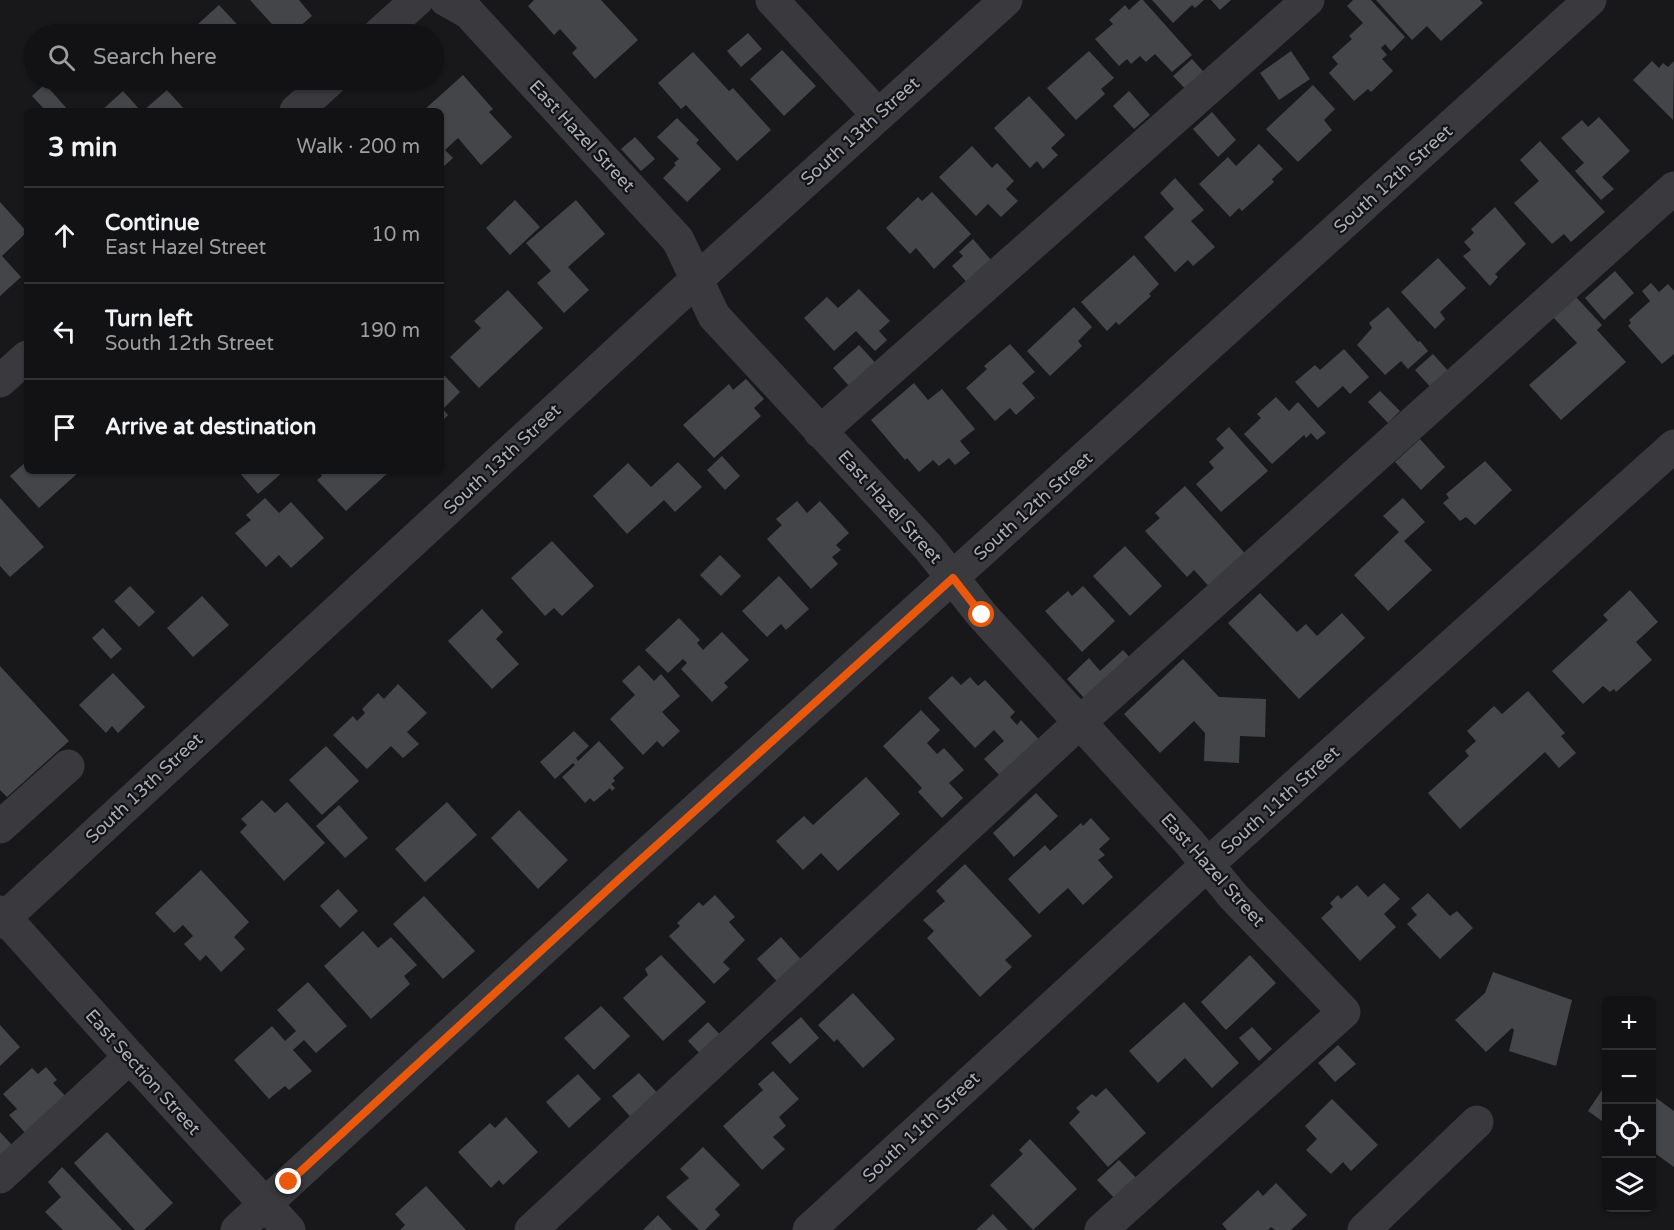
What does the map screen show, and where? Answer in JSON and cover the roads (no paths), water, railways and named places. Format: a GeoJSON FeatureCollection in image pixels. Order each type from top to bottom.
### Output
{"type":"FeatureCollection","features":[{"type":"Feature","properties":{"kind":"street"},"geometry":{"type":"LineString","coordinates":[[390,24],[417,0]]}},
{"type":"Feature","properties":{"kind":"street","name":"East Hazel Street"},"geometry":{"type":"LineString","coordinates":[[446,0],[469,13],[678,240],[714,316],[928,547],[982,615],[1208,864],[1233,896],[1344,1012],[1101,1230]]}},
{"type":"Feature","properties":{"kind":"street"},"geometry":{"type":"LineString","coordinates":[[772,0],[878,115]]}},
{"type":"Feature","properties":{"kind":"street","name":"South 13th Street"},"geometry":{"type":"LineString","coordinates":[[2,917],[1006,0]]}},
{"type":"Feature","properties":{"kind":"street"},"geometry":{"type":"LineString","coordinates":[[820,432],[1308,0]]}},
{"type":"Feature","properties":{"kind":"street","name":"South 12th Street"},"geometry":{"type":"LineString","coordinates":[[237,1230],[616,882],[1590,0]]}},
{"type":"Feature","properties":{"kind":"street"},"geometry":{"type":"LineString","coordinates":[[299,108],[319,90]]}},
{"type":"Feature","properties":{"kind":"street"},"geometry":{"type":"LineString","coordinates":[[531,1230],[1079,723],[1674,188]]}},
{"type":"Feature","properties":{"kind":"street"},"geometry":{"type":"LineString","coordinates":[[0,381],[24,360]]}},
{"type":"Feature","properties":{"kind":"street","name":"South 11th Street"},"geometry":{"type":"LineString","coordinates":[[809,1230],[1208,864],[1674,446]]}},
{"type":"Feature","properties":{"kind":"street"},"geometry":{"type":"LineString","coordinates":[[0,827],[68,766]]}},
{"type":"Feature","properties":{"kind":"street","name":"East Section Street"},"geometry":{"type":"LineString","coordinates":[[2,917],[289,1230]]}},
{"type":"Feature","properties":{"kind":"street"},"geometry":{"type":"LineString","coordinates":[[0,1178],[130,1057]]}},
{"type":"Feature","properties":{"kind":"street"},"geometry":{"type":"LineString","coordinates":[[1364,1230],[1477,1122]]}}]}
